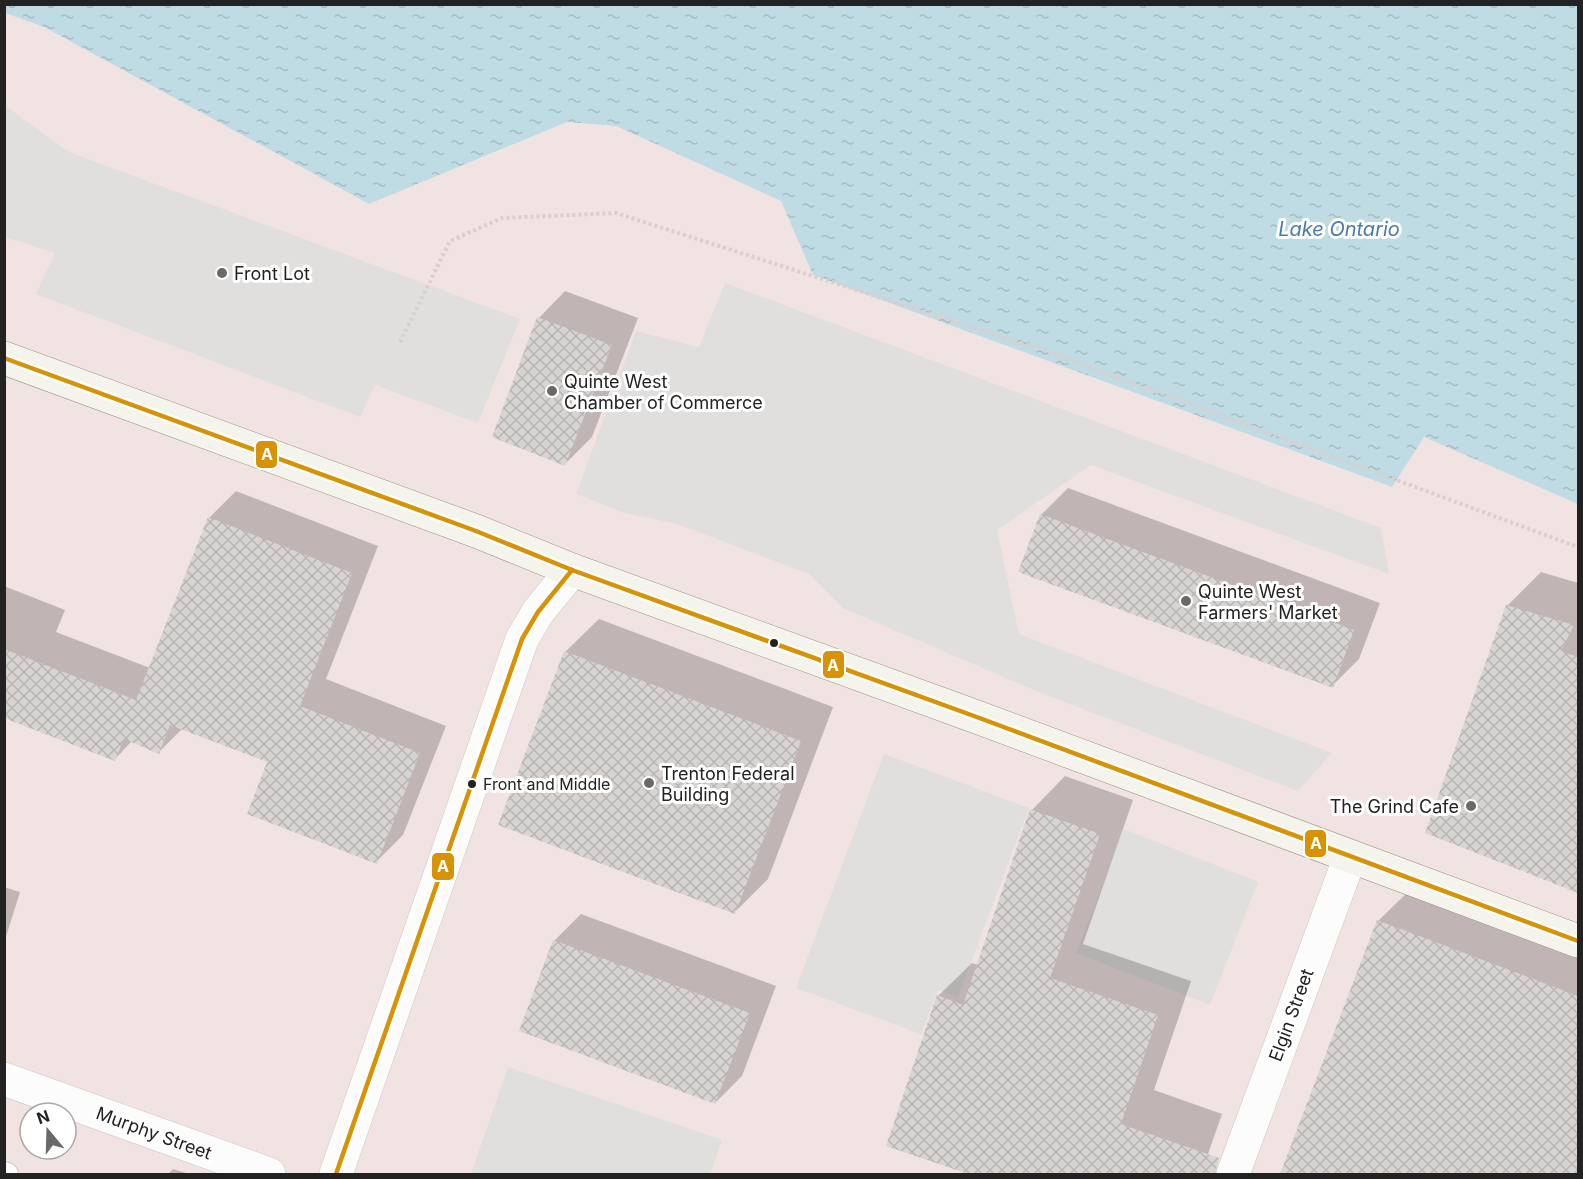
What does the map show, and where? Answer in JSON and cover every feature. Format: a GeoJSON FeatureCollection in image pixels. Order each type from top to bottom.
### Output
{"type":"FeatureCollection","features":[{"type":"Feature","properties":{"kind":"street"},"geometry":{"type":"LineString","coordinates":[[4,358],[476,531],[572,570],[1578,940]]}},
{"type":"Feature","properties":{"kind":"street"},"geometry":{"type":"LineString","coordinates":[[336,1174],[522,639],[538,612],[572,570]]}},
{"type":"Feature","properties":{"kind":"street","name":"Elgin Street"},"geometry":{"type":"LineString","coordinates":[[1233,1174],[1350,857]]}},
{"type":"Feature","properties":{"kind":"street","name":"Murphy Street"},"geometry":{"type":"LineString","coordinates":[[4,1079],[269,1174]]}},
{"type":"Feature","properties":{"kind":"path"},"geometry":{"type":"LineString","coordinates":[[400,342],[450,240],[502,218],[615,213],[1041,349],[1578,547]]}},
{"type":"Feature","properties":{"kind":"shaded area"},"geometry":{"type":"Polygon","coordinates":[[[5,13],[44,27],[369,204],[567,122],[616,126],[781,201],[814,275],[1391,487],[1424,436],[1578,504],[1578,1174],[5,1174],[5,13]]]}},
{"type":"Feature","properties":{"kind":"shaded area","name":"Front Lot"},"geometry":{"type":"Polygon","coordinates":[[[4,105],[69,152],[520,319],[478,423],[375,385],[360,417],[36,294],[55,253],[5,237],[4,105]]]}},
{"type":"Feature","properties":{"kind":"shaded area"},"geometry":{"type":"Polygon","coordinates":[[[725,283],[1381,528],[1389,574],[1091,465],[997,530],[1019,634],[1332,753],[1298,791],[1036,691],[843,608],[809,574],[677,524],[621,512],[576,494],[636,331],[699,347],[725,283]]]}},
{"type":"Feature","properties":{"kind":"shaded area"},"geometry":{"type":"Polygon","coordinates":[[[884,754],[1029,808],[958,997],[938,990],[921,1034],[796,988],[884,754]]]}},
{"type":"Feature","properties":{"kind":"shaded area"},"geometry":{"type":"Polygon","coordinates":[[[1124,829],[1258,882],[1210,1005],[1076,953],[1124,829]]]}},
{"type":"Feature","properties":{"kind":"shaded area"},"geometry":{"type":"Polygon","coordinates":[[[508,1067],[722,1140],[710,1174],[471,1174],[508,1067]]]}},
{"type":"Feature","properties":{"kind":"water","name":"Lake Ontario"},"geometry":{"type":"Polygon","coordinates":[[[5,4],[1578,5],[1578,504],[1424,437],[1392,487],[813,275],[781,201],[616,126],[567,122],[369,204],[44,27],[5,13],[5,4]]]}},
{"type":"Feature","properties":{"kind":"building","name":"Quinte West Chamber of Commerce"},"geometry":{"type":"Polygon","coordinates":[[[537,317],[612,345],[565,466],[492,437],[537,317]]]}},
{"type":"Feature","properties":{"kind":"building","name":"Quinte West Farmers' Market"},"geometry":{"type":"Polygon","coordinates":[[[1040,514],[1354,630],[1333,688],[1018,572],[1040,514]]]}},
{"type":"Feature","properties":{"kind":"building"},"geometry":{"type":"Polygon","coordinates":[[[208,517],[352,573],[300,706],[420,753],[377,864],[247,814],[267,762],[170,725],[159,754],[124,739],[115,761],[4,718],[4,649],[136,700],[208,517]]]}},
{"type":"Feature","properties":{"kind":"building"},"geometry":{"type":"Polygon","coordinates":[[[1506,605],[1574,625],[1561,651],[1578,657],[1578,893],[1425,833],[1506,605]]]}},
{"type":"Feature","properties":{"kind":"building","name":"Trenton Federal Building"},"geometry":{"type":"Polygon","coordinates":[[[564,651],[801,741],[735,914],[498,825],[564,651]]]}},
{"type":"Feature","properties":{"kind":"building"},"geometry":{"type":"Polygon","coordinates":[[[1030,809],[1100,834],[1050,978],[1158,1015],[1121,1124],[1219,1158],[1215,1174],[968,1174],[886,1146],[937,995],[963,1005],[1030,809]]]}},
{"type":"Feature","properties":{"kind":"building"},"geometry":{"type":"Polygon","coordinates":[[[1377,920],[1578,996],[1578,1174],[1280,1174],[1377,920]]]}},
{"type":"Feature","properties":{"kind":"building"},"geometry":{"type":"Polygon","coordinates":[[[553,940],[750,1013],[715,1104],[519,1031],[553,940]]]}},
{"type":"Feature","properties":{"kind":"transit line","name":"A"},"geometry":{"type":"LineString","coordinates":[[4,358],[1578,941]]}},
{"type":"Feature","properties":{"kind":"transit line","name":"A"},"geometry":{"type":"LineString","coordinates":[[336,1174],[522,639],[538,612],[572,570]]}},
{"type":"Feature","properties":{"kind":"place","name":"Front Lot"},"geometry":{"type":"Point","coordinates":[222,273]}},
{"type":"Feature","properties":{"kind":"place","name":"Quinte West Chamber of Commerce"},"geometry":{"type":"Point","coordinates":[552,391]}},
{"type":"Feature","properties":{"kind":"place","name":"Quinte West Farmers' Market"},"geometry":{"type":"Point","coordinates":[1186,601]}},
{"type":"Feature","properties":{"kind":"place","name":"Trenton Federal Building"},"geometry":{"type":"Point","coordinates":[649,783]}},
{"type":"Feature","properties":{"kind":"place","name":"Front and Middle"},"geometry":{"type":"Point","coordinates":[472,784]}},
{"type":"Feature","properties":{"kind":"place","name":"The Grind Cafe"},"geometry":{"type":"Point","coordinates":[1471,806]}}]}
